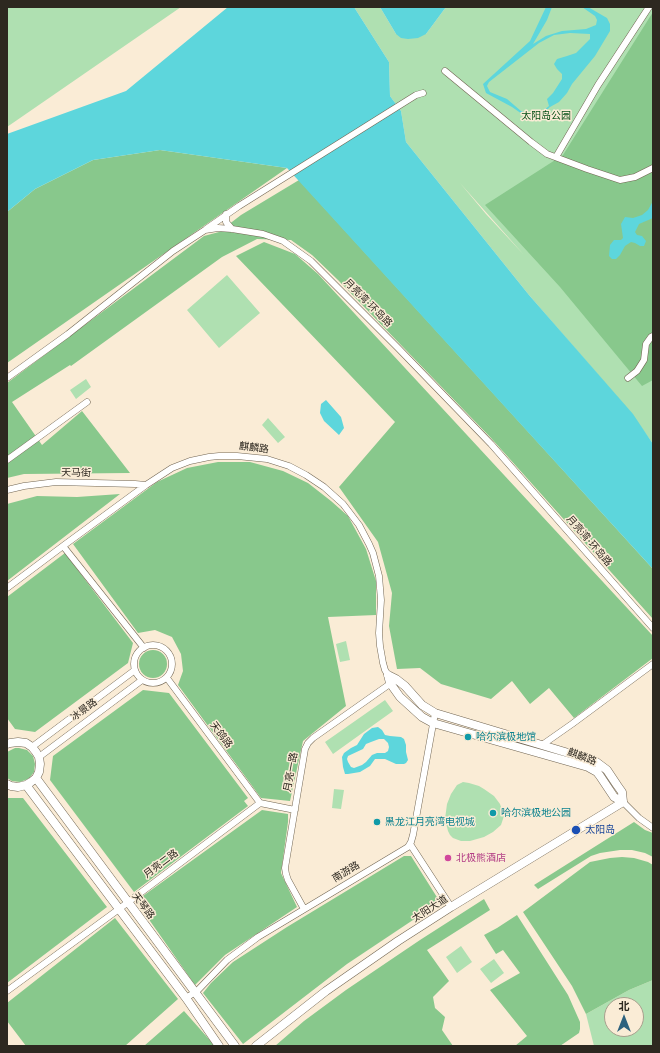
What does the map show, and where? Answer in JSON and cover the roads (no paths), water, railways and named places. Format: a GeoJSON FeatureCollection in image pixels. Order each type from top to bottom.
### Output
{"type":"FeatureCollection","features":[{"type":"Feature","properties":{"kind":"main road","name":"麒麟路"},"geometry":{"type":"LineString","coordinates":[[392,679],[405,686],[422,705],[435,713],[590,759],[600,764],[607,770],[622,792],[623,802]]}},
{"type":"Feature","properties":{"kind":"main road","name":"麒麟路"},"geometry":{"type":"LineString","coordinates":[[392,679],[397,692],[407,704],[433,724],[593,769],[604,781],[614,797],[623,802]]}},
{"type":"Feature","properties":{"kind":"main road"},"geometry":{"type":"LineString","coordinates":[[7,784],[18,787],[31,782],[36,778],[39,772],[40,764],[39,757],[32,747],[26,743],[8,742]]}},
{"type":"Feature","properties":{"kind":"main road","name":"天琴路"},"geometry":{"type":"LineString","coordinates":[[36,778],[235,1046]]}},
{"type":"Feature","properties":{"kind":"main road","name":"天琴路"},"geometry":{"type":"LineString","coordinates":[[26,785],[186,998],[219,1046]]}},
{"type":"Feature","properties":{"kind":"main road","name":"太阳大道"},"geometry":{"type":"LineString","coordinates":[[256,1046],[331,987],[398,941],[623,802]]}},
{"type":"Feature","properties":{"kind":"street"},"geometry":{"type":"LineString","coordinates":[[556,158],[598,85],[649,7]]}},
{"type":"Feature","properties":{"kind":"street"},"geometry":{"type":"LineString","coordinates":[[445,71],[547,154],[586,170],[620,180],[635,177],[653,168]]}},
{"type":"Feature","properties":{"kind":"street"},"geometry":{"type":"LineString","coordinates":[[205,230],[226,214],[416,95],[423,93]]}},
{"type":"Feature","properties":{"kind":"street"},"geometry":{"type":"LineString","coordinates":[[226,214],[226,222],[232,229]]}},
{"type":"Feature","properties":{"kind":"street","name":"月亮湾·环岛路"},"geometry":{"type":"LineString","coordinates":[[7,378],[68,334],[173,251],[205,230],[218,228],[232,229],[263,234],[283,241],[311,261],[491,444],[653,628]]}},
{"type":"Feature","properties":{"kind":"street"},"geometry":{"type":"LineString","coordinates":[[628,378],[637,371],[644,360],[646,344],[653,336]]}},
{"type":"Feature","properties":{"kind":"street"},"geometry":{"type":"LineString","coordinates":[[7,460],[87,402]]}},
{"type":"Feature","properties":{"kind":"street","name":"麒麟路"},"geometry":{"type":"LineString","coordinates":[[7,588],[172,468],[190,461],[230,455],[255,457],[277,462],[298,470],[324,487],[349,511],[359,525],[373,553],[376,564],[381,589],[379,633],[380,646],[385,670],[392,679]]}},
{"type":"Feature","properties":{"kind":"street","name":"天马街"},"geometry":{"type":"LineString","coordinates":[[7,490],[24,486],[56,482],[146,486]]}},
{"type":"Feature","properties":{"kind":"street"},"geometry":{"type":"LineString","coordinates":[[63,546],[144,648]]}},
{"type":"Feature","properties":{"kind":"street"},"geometry":{"type":"LineString","coordinates":[[150,645],[156,645],[167,650],[172,661],[172,667],[167,678],[162,681],[152,683],[142,680],[138,675],[135,670],[134,663],[139,652],[144,648],[150,645]]}},
{"type":"Feature","properties":{"kind":"street"},"geometry":{"type":"LineString","coordinates":[[542,745],[653,664]]}},
{"type":"Feature","properties":{"kind":"street","name":"冰景路"},"geometry":{"type":"LineString","coordinates":[[32,747],[135,670]]}},
{"type":"Feature","properties":{"kind":"street","name":"天鸽路"},"geometry":{"type":"LineString","coordinates":[[167,678],[260,803]]}},
{"type":"Feature","properties":{"kind":"street","name":"月亮一路"},"geometry":{"type":"LineString","coordinates":[[304,909],[288,880],[286,874],[286,862],[308,743],[392,679]]}},
{"type":"Feature","properties":{"kind":"street","name":"冰景路"},"geometry":{"type":"LineString","coordinates":[[39,757],[142,680]]}},
{"type":"Feature","properties":{"kind":"street"},"geometry":{"type":"LineString","coordinates":[[435,713],[413,835],[410,844],[451,907]]}},
{"type":"Feature","properties":{"kind":"street"},"geometry":{"type":"LineString","coordinates":[[623,802],[643,821],[653,828]]}},
{"type":"Feature","properties":{"kind":"street"},"geometry":{"type":"LineString","coordinates":[[260,803],[295,810]]}},
{"type":"Feature","properties":{"kind":"street","name":"月亮二路"},"geometry":{"type":"LineString","coordinates":[[7,991],[260,803]]}},
{"type":"Feature","properties":{"kind":"street","name":"南游路"},"geometry":{"type":"LineString","coordinates":[[186,998],[195,992],[228,960],[258,937],[408,847],[410,844]]}},
{"type":"Feature","properties":{"kind":"water"},"geometry":{"type":"Polygon","coordinates":[[[228,7],[354,7],[389,62],[390,96],[401,111],[406,142],[529,295],[633,414],[653,444],[653,569],[287,168],[160,150],[93,160],[35,189],[7,212],[7,134],[126,91],[228,7]]]}},
{"type":"Feature","properties":{"kind":"water"},"geometry":{"type":"Polygon","coordinates":[[[380,7],[446,7],[426,34],[418,38],[408,39],[401,38],[396,34],[380,7]]]}},
{"type":"Feature","properties":{"kind":"water"},"geometry":{"type":"Polygon","coordinates":[[[546,7],[552,7],[547,20],[533,44],[546,36],[562,31],[586,29],[596,25],[597,20],[595,16],[582,7],[588,7],[607,18],[610,24],[610,31],[595,56],[572,84],[567,93],[559,102],[535,118],[522,114],[486,93],[483,84],[530,41],[546,7]],[[570,33],[554,35],[539,43],[489,82],[487,86],[490,92],[507,99],[521,111],[532,115],[538,115],[549,106],[547,99],[562,79],[562,74],[554,64],[557,59],[576,53],[590,39],[590,34],[570,33]]]}},
{"type":"Feature","properties":{"kind":"water"},"geometry":{"type":"Polygon","coordinates":[[[653,201],[653,218],[639,224],[635,232],[637,235],[642,236],[646,241],[644,246],[631,242],[625,246],[616,259],[612,259],[609,256],[610,245],[614,240],[621,240],[623,238],[621,224],[625,217],[633,218],[642,215],[648,210],[653,201]]]}},
{"type":"Feature","properties":{"kind":"water"},"geometry":{"type":"Polygon","coordinates":[[[326,400],[341,417],[344,428],[339,435],[324,421],[320,413],[321,404],[326,400]]]}},
{"type":"Feature","properties":{"kind":"water"},"geometry":{"type":"Polygon","coordinates":[[[378,727],[385,735],[401,737],[404,739],[408,760],[404,764],[396,764],[385,759],[375,759],[370,766],[360,772],[345,774],[342,757],[344,753],[357,745],[364,734],[372,728],[378,727]],[[379,739],[366,744],[363,749],[348,756],[347,759],[351,767],[354,768],[362,765],[372,755],[377,753],[385,753],[388,751],[388,743],[384,739],[379,739]]]}},
{"type":"Feature","properties":{"kind":"place","name":"哈尔滨极地馆"},"geometry":{"type":"Point","coordinates":[468,737]}},
{"type":"Feature","properties":{"kind":"place","name":"哈尔滨极地公园"},"geometry":{"type":"Point","coordinates":[493,813]}},
{"type":"Feature","properties":{"kind":"place","name":"黑龙江月亮湾电视城"},"geometry":{"type":"Point","coordinates":[377,822]}},
{"type":"Feature","properties":{"kind":"place","name":"太阳岛"},"geometry":{"type":"Point","coordinates":[576,830]}},
{"type":"Feature","properties":{"kind":"place","name":"北极熊酒店"},"geometry":{"type":"Point","coordinates":[448,858]}},
{"type":"Feature","properties":{"kind":"park label","name":"太阳岛公园"},"geometry":{"type":"Point","coordinates":[546,116]}}]}
